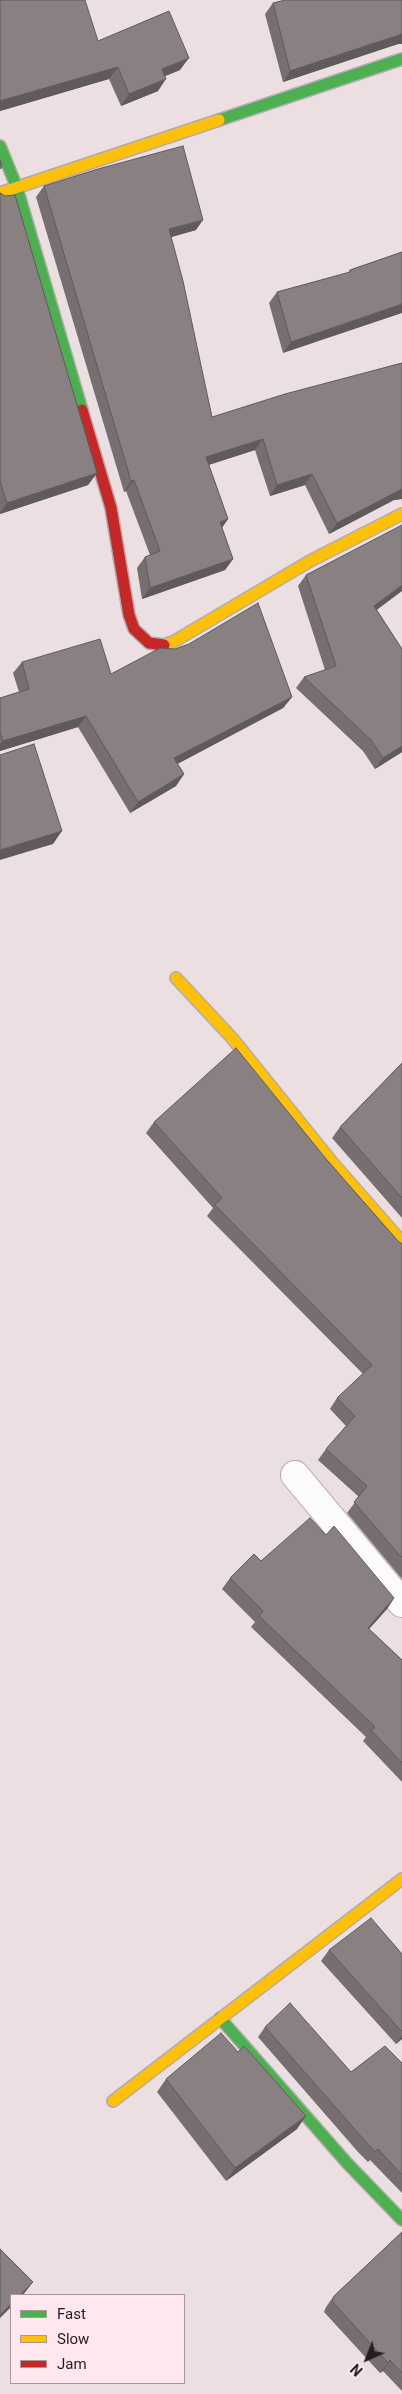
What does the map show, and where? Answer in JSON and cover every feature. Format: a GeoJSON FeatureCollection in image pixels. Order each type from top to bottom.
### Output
{"type":"FeatureCollection","features":[{"type":"Feature","properties":{"kind":"street"},"geometry":{"type":"LineString","coordinates":[[0,193],[402,59]]}},
{"type":"Feature","properties":{"kind":"street"},"geometry":{"type":"LineString","coordinates":[[0,146],[17,188],[111,508],[129,615],[134,629],[149,643],[163,645],[173,642],[310,561],[374,530],[402,514]]}},
{"type":"Feature","properties":{"kind":"street"},"geometry":{"type":"LineString","coordinates":[[176,978],[232,1038],[331,1161],[402,1242]]}},
{"type":"Feature","properties":{"kind":"street"},"geometry":{"type":"LineString","coordinates":[[295,1475],[402,1603]]}},
{"type":"Feature","properties":{"kind":"street"},"geometry":{"type":"LineString","coordinates":[[113,2101],[402,1879]]}},
{"type":"Feature","properties":{"kind":"street"},"geometry":{"type":"LineString","coordinates":[[220,2018],[347,2163],[402,2220]]}},
{"type":"Feature","properties":{"kind":"building"},"geometry":{"type":"Polygon","coordinates":[[[0,0],[85,0],[98,41],[169,11],[189,58],[162,69],[166,79],[129,94],[118,67],[0,101],[0,0]]]}},
{"type":"Feature","properties":{"kind":"building"},"geometry":{"type":"Polygon","coordinates":[[[285,0],[402,0],[402,34],[290,71],[273,3],[285,0]]]}},
{"type":"Feature","properties":{"kind":"building"},"geometry":{"type":"Polygon","coordinates":[[[183,146],[203,220],[169,229],[183,281],[212,417],[285,394],[402,363],[402,489],[337,523],[312,474],[277,485],[263,439],[206,457],[228,519],[220,522],[233,559],[150,588],[145,557],[160,551],[134,480],[131,481],[44,186],[183,146]]]}},
{"type":"Feature","properties":{"kind":"building"},"geometry":{"type":"Polygon","coordinates":[[[0,193],[5,196],[15,195],[97,473],[7,503],[0,481],[0,193]]]}},
{"type":"Feature","properties":{"kind":"building"},"geometry":{"type":"Polygon","coordinates":[[[402,252],[402,304],[291,342],[277,292],[350,272],[350,270],[402,252]]]}},
{"type":"Feature","properties":{"kind":"building"},"geometry":{"type":"Polygon","coordinates":[[[402,525],[402,585],[374,606],[402,649],[402,746],[383,758],[371,740],[304,677],[336,666],[306,575],[402,525]]]}},
{"type":"Feature","properties":{"kind":"building"},"geometry":{"type":"Polygon","coordinates":[[[258,603],[292,697],[174,758],[184,774],[138,802],[86,716],[3,741],[0,732],[0,698],[29,689],[22,662],[100,639],[111,674],[160,648],[175,649],[189,644],[258,603]]]}},
{"type":"Feature","properties":{"kind":"building"},"geometry":{"type":"Polygon","coordinates":[[[34,744],[62,831],[0,850],[0,755],[34,744]]]}},
{"type":"Feature","properties":{"kind":"building"},"geometry":{"type":"Polygon","coordinates":[[[236,1048],[327,1160],[402,1244],[402,1558],[354,1502],[367,1486],[326,1449],[355,1416],[337,1398],[372,1365],[215,1205],[222,1198],[154,1122],[236,1048]]]}},
{"type":"Feature","properties":{"kind":"building"},"geometry":{"type":"Polygon","coordinates":[[[402,1063],[402,1198],[340,1127],[402,1063]]]}},
{"type":"Feature","properties":{"kind":"building"},"geometry":{"type":"Polygon","coordinates":[[[310,1518],[326,1535],[334,1526],[394,1598],[368,1628],[402,1660],[402,1763],[371,1730],[375,1727],[259,1616],[263,1611],[230,1578],[254,1554],[261,1561],[310,1518]]]}},
{"type":"Feature","properties":{"kind":"building"},"geometry":{"type":"Polygon","coordinates":[[[371,1918],[402,1954],[402,2032],[329,1950],[371,1918]]]}},
{"type":"Feature","properties":{"kind":"building"},"geometry":{"type":"Polygon","coordinates":[[[290,2003],[351,2072],[385,2046],[402,2063],[402,2175],[378,2149],[375,2152],[265,2027],[290,2003]]]}},
{"type":"Feature","properties":{"kind":"building"},"geometry":{"type":"Polygon","coordinates":[[[221,2033],[238,2052],[244,2046],[306,2116],[235,2168],[166,2079],[221,2033]]]}},
{"type":"Feature","properties":{"kind":"building"},"geometry":{"type":"Polygon","coordinates":[[[402,2232],[402,2373],[390,2360],[388,2363],[332,2301],[334,2296],[402,2232]]]}},
{"type":"Feature","properties":{"kind":"building"},"geometry":{"type":"Polygon","coordinates":[[[0,2249],[33,2282],[21,2294],[10,2294],[10,2305],[0,2315],[0,2249]]]}},
{"type":"Feature","properties":{"kind":"traffic: fast"},"geometry":{"type":"LineString","coordinates":[[219,120],[402,59]]}},
{"type":"Feature","properties":{"kind":"traffic: fast"},"geometry":{"type":"LineString","coordinates":[[0,146],[17,188],[82,410]]}},
{"type":"Feature","properties":{"kind":"traffic: fast"},"geometry":{"type":"LineString","coordinates":[[220,2018],[347,2163],[402,2220]]}},
{"type":"Feature","properties":{"kind":"traffic: slow"},"geometry":{"type":"LineString","coordinates":[[0,193],[219,120]]}},
{"type":"Feature","properties":{"kind":"traffic: slow"},"geometry":{"type":"LineString","coordinates":[[164,645],[173,642],[310,561],[402,514]]}},
{"type":"Feature","properties":{"kind":"traffic: slow"},"geometry":{"type":"LineString","coordinates":[[176,978],[232,1038],[331,1161],[402,1242]]}},
{"type":"Feature","properties":{"kind":"traffic: slow"},"geometry":{"type":"LineString","coordinates":[[113,2101],[402,1879]]}},
{"type":"Feature","properties":{"kind":"traffic: jam"},"geometry":{"type":"LineString","coordinates":[[82,410],[111,508],[129,615],[134,629],[149,643],[164,645]]}}]}
